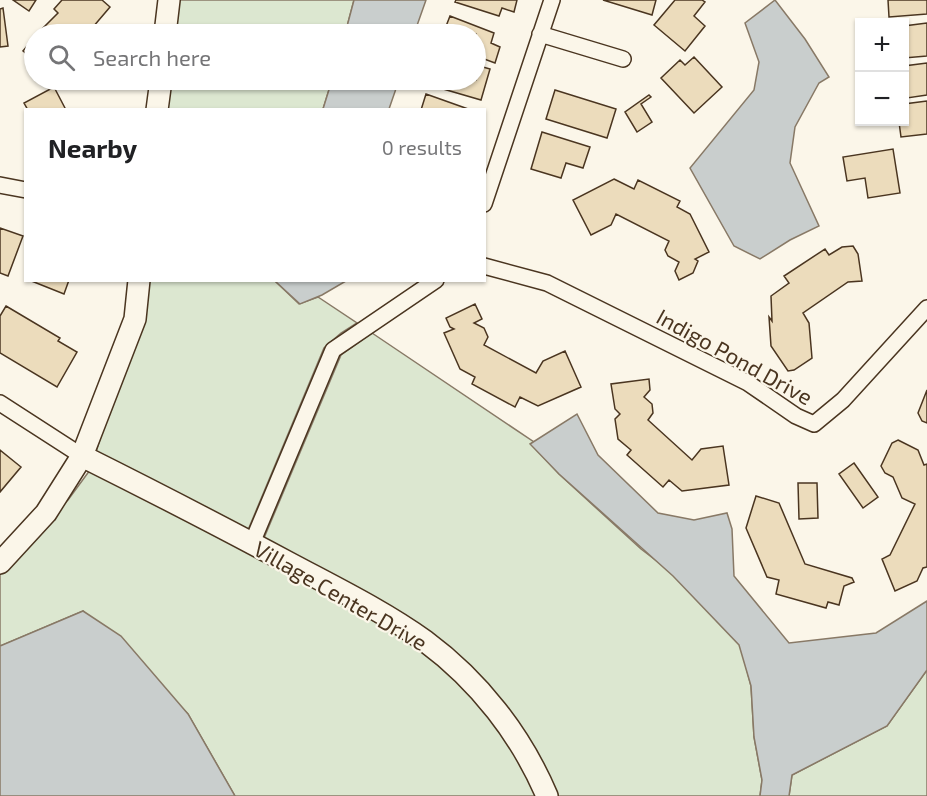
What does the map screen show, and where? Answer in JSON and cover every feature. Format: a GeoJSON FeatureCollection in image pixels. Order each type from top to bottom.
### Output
{"type":"FeatureCollection","features":[{"type":"Feature","properties":{"kind":"street"},"geometry":{"type":"LineString","coordinates":[[166,24],[169,0]]}},
{"type":"Feature","properties":{"kind":"street"},"geometry":{"type":"LineString","coordinates":[[486,198],[552,0]]}},
{"type":"Feature","properties":{"kind":"street"},"geometry":{"type":"LineString","coordinates":[[540,34],[622,59]]}},
{"type":"Feature","properties":{"kind":"street"},"geometry":{"type":"LineString","coordinates":[[157,108],[159,90]]}},
{"type":"Feature","properties":{"kind":"street"},"geometry":{"type":"LineString","coordinates":[[0,185],[24,190]]}},
{"type":"Feature","properties":{"kind":"street","name":"Indigo Pond Drive"},"geometry":{"type":"LineString","coordinates":[[486,267],[547,283],[748,383],[796,416],[814,424],[843,400],[927,308]]}},
{"type":"Feature","properties":{"kind":"street"},"geometry":{"type":"LineString","coordinates":[[0,562],[46,513],[82,456],[135,319],[139,282]]}},
{"type":"Feature","properties":{"kind":"street"},"geometry":{"type":"LineString","coordinates":[[252,543],[333,350],[433,282]]}},
{"type":"Feature","properties":{"kind":"street"},"geometry":{"type":"LineString","coordinates":[[0,403],[82,456]]}},
{"type":"Feature","properties":{"kind":"street","name":"Village Center Drive"},"geometry":{"type":"LineString","coordinates":[[82,456],[252,543],[395,621],[446,659],[472,682],[528,756],[547,796]]}},
{"type":"Feature","properties":{"kind":"green space"},"geometry":{"type":"Polygon","coordinates":[[[178,0],[354,0],[348,24],[175,24],[178,0]]]}},
{"type":"Feature","properties":{"kind":"green space"},"geometry":{"type":"Polygon","coordinates":[[[169,90],[329,90],[323,108],[167,108],[169,90]]]}},
{"type":"Feature","properties":{"kind":"green space"},"geometry":{"type":"Polygon","coordinates":[[[149,282],[276,282],[299,304],[318,297],[357,323],[324,348],[248,530],[96,452],[149,282]]]}},
{"type":"Feature","properties":{"kind":"green space"},"geometry":{"type":"Polygon","coordinates":[[[372,333],[534,442],[531,444],[559,474],[641,549],[734,620],[751,686],[754,737],[762,780],[760,796],[558,796],[551,780],[501,701],[264,538],[341,355],[372,333]]]}},
{"type":"Feature","properties":{"kind":"green space"},"geometry":{"type":"Polygon","coordinates":[[[90,470],[352,608],[428,657],[475,699],[514,753],[537,796],[235,796],[188,714],[83,611],[0,646],[0,574],[68,500],[90,470]]]}},
{"type":"Feature","properties":{"kind":"green space"},"geometry":{"type":"Polygon","coordinates":[[[927,670],[927,796],[789,796],[792,775],[887,726],[927,670]]]}},
{"type":"Feature","properties":{"kind":"shaded area"},"geometry":{"type":"Polygon","coordinates":[[[354,0],[426,0],[418,24],[348,24],[354,0]]]}},
{"type":"Feature","properties":{"kind":"shaded area"},"geometry":{"type":"Polygon","coordinates":[[[775,0],[805,39],[829,77],[819,83],[795,127],[790,163],[819,226],[790,240],[760,259],[734,246],[690,168],[754,90],[759,62],[745,23],[775,0]]]}},
{"type":"Feature","properties":{"kind":"shaded area"},"geometry":{"type":"Polygon","coordinates":[[[329,90],[396,90],[389,108],[323,108],[329,90]]]}},
{"type":"Feature","properties":{"kind":"shaded area"},"geometry":{"type":"Polygon","coordinates":[[[276,282],[344,282],[322,295],[300,304],[276,282]]]}},
{"type":"Feature","properties":{"kind":"shaded area"},"geometry":{"type":"Polygon","coordinates":[[[577,414],[598,455],[658,513],[694,520],[727,513],[732,529],[734,576],[789,643],[876,633],[927,601],[927,670],[887,726],[792,775],[789,796],[760,796],[762,780],[754,737],[751,686],[739,645],[673,576],[559,474],[530,444],[577,414]]]}},
{"type":"Feature","properties":{"kind":"shaded area"},"geometry":{"type":"Polygon","coordinates":[[[83,611],[121,636],[188,714],[235,796],[0,796],[0,646],[83,611]]]}},
{"type":"Feature","properties":{"kind":"building"},"geometry":{"type":"Polygon","coordinates":[[[13,0],[36,0],[29,11],[13,0]]]}},
{"type":"Feature","properties":{"kind":"building"},"geometry":{"type":"Polygon","coordinates":[[[62,0],[102,0],[110,7],[96,24],[47,24],[58,13],[54,9],[62,0]]]}},
{"type":"Feature","properties":{"kind":"building"},"geometry":{"type":"Polygon","coordinates":[[[456,0],[517,0],[514,12],[502,8],[499,16],[455,2],[456,0]]]}},
{"type":"Feature","properties":{"kind":"building"},"geometry":{"type":"Polygon","coordinates":[[[603,0],[656,0],[652,15],[603,0]]]}},
{"type":"Feature","properties":{"kind":"building"},"geometry":{"type":"Polygon","coordinates":[[[675,0],[705,2],[694,16],[705,26],[685,51],[654,25],[675,0]]]}},
{"type":"Feature","properties":{"kind":"building"},"geometry":{"type":"Polygon","coordinates":[[[888,0],[927,0],[927,14],[889,17],[888,0]]]}},
{"type":"Feature","properties":{"kind":"building"},"geometry":{"type":"Polygon","coordinates":[[[3,8],[8,46],[0,47],[0,9],[3,8]]]}},
{"type":"Feature","properties":{"kind":"building"},"geometry":{"type":"Polygon","coordinates":[[[450,16],[471,24],[447,24],[450,16]]]}},
{"type":"Feature","properties":{"kind":"building"},"geometry":{"type":"Polygon","coordinates":[[[927,23],[927,56],[909,58],[909,25],[927,23]]]}},
{"type":"Feature","properties":{"kind":"building"},"geometry":{"type":"Polygon","coordinates":[[[486,30],[494,33],[491,43],[500,47],[495,63],[486,60],[486,30]]]}},
{"type":"Feature","properties":{"kind":"building"},"geometry":{"type":"Polygon","coordinates":[[[694,57],[722,87],[694,113],[661,78],[680,60],[685,65],[694,57]]]}},
{"type":"Feature","properties":{"kind":"building"},"geometry":{"type":"Polygon","coordinates":[[[927,63],[927,95],[909,98],[909,65],[927,63]]]}},
{"type":"Feature","properties":{"kind":"building"},"geometry":{"type":"Polygon","coordinates":[[[486,68],[490,69],[486,83],[486,68]]]}},
{"type":"Feature","properties":{"kind":"building"},"geometry":{"type":"Polygon","coordinates":[[[48,90],[56,90],[65,108],[27,108],[24,103],[48,90]]]}},
{"type":"Feature","properties":{"kind":"building"},"geometry":{"type":"Polygon","coordinates":[[[447,90],[484,90],[481,100],[447,90]]]}},
{"type":"Feature","properties":{"kind":"building"},"geometry":{"type":"Polygon","coordinates":[[[555,90],[616,109],[607,138],[546,119],[555,90]]]}},
{"type":"Feature","properties":{"kind":"building"},"geometry":{"type":"Polygon","coordinates":[[[426,94],[465,108],[422,108],[426,94]]]}},
{"type":"Feature","properties":{"kind":"building"},"geometry":{"type":"Polygon","coordinates":[[[649,95],[651,97],[641,104],[652,122],[637,132],[625,112],[649,95]]]}},
{"type":"Feature","properties":{"kind":"building"},"geometry":{"type":"Polygon","coordinates":[[[927,101],[927,134],[901,137],[900,126],[909,126],[909,103],[927,101]]]}},
{"type":"Feature","properties":{"kind":"building"},"geometry":{"type":"Polygon","coordinates":[[[542,132],[590,147],[583,168],[566,163],[561,178],[531,169],[542,132]]]}},
{"type":"Feature","properties":{"kind":"building"},"geometry":{"type":"Polygon","coordinates":[[[893,149],[900,193],[868,198],[865,178],[847,181],[843,157],[893,149]]]}},
{"type":"Feature","properties":{"kind":"building"},"geometry":{"type":"Polygon","coordinates":[[[614,179],[634,189],[638,180],[680,201],[677,207],[690,214],[709,252],[695,259],[698,261],[693,273],[679,280],[675,271],[679,262],[668,256],[665,250],[669,241],[616,214],[611,225],[591,235],[573,200],[614,179]]]}},
{"type":"Feature","properties":{"kind":"building"},"geometry":{"type":"Polygon","coordinates":[[[0,228],[23,236],[8,276],[0,273],[0,228]]]}},
{"type":"Feature","properties":{"kind":"building"},"geometry":{"type":"Polygon","coordinates":[[[853,246],[858,254],[862,281],[848,282],[803,313],[809,323],[812,358],[794,370],[788,371],[771,346],[769,317],[772,321],[771,296],[789,283],[784,276],[825,249],[829,255],[842,247],[853,246]]]}},
{"type":"Feature","properties":{"kind":"building"},"geometry":{"type":"Polygon","coordinates":[[[34,282],[68,282],[64,294],[34,282]]]}},
{"type":"Feature","properties":{"kind":"building"},"geometry":{"type":"Polygon","coordinates":[[[475,304],[482,319],[474,323],[484,328],[488,337],[484,345],[536,373],[543,361],[565,351],[581,387],[538,406],[520,397],[515,407],[472,384],[475,377],[460,369],[444,333],[454,329],[450,327],[446,318],[475,304]]]}},
{"type":"Feature","properties":{"kind":"building"},"geometry":{"type":"Polygon","coordinates":[[[6,306],[60,338],[58,341],[77,352],[57,387],[0,353],[0,316],[6,306]]]}},
{"type":"Feature","properties":{"kind":"building"},"geometry":{"type":"Polygon","coordinates":[[[649,379],[650,390],[644,397],[652,404],[653,413],[648,420],[692,460],[701,449],[723,446],[729,485],[682,491],[669,480],[663,487],[627,455],[631,450],[618,439],[615,419],[620,414],[615,409],[611,384],[649,379]]]}},
{"type":"Feature","properties":{"kind":"building"},"geometry":{"type":"Polygon","coordinates":[[[927,390],[927,423],[922,421],[918,413],[927,390]]]}},
{"type":"Feature","properties":{"kind":"building"},"geometry":{"type":"Polygon","coordinates":[[[898,440],[918,450],[924,465],[927,464],[927,567],[923,568],[917,581],[895,591],[882,559],[890,555],[915,504],[902,498],[893,477],[885,473],[881,466],[892,443],[898,440]]]}},
{"type":"Feature","properties":{"kind":"building"},"geometry":{"type":"Polygon","coordinates":[[[0,450],[21,467],[0,492],[0,450]]]}},
{"type":"Feature","properties":{"kind":"building"},"geometry":{"type":"Polygon","coordinates":[[[854,463],[878,497],[863,508],[839,474],[854,463]]]}},
{"type":"Feature","properties":{"kind":"building"},"geometry":{"type":"Polygon","coordinates":[[[798,483],[817,483],[818,518],[799,519],[798,483]]]}},
{"type":"Feature","properties":{"kind":"building"},"geometry":{"type":"Polygon","coordinates":[[[756,496],[779,503],[805,564],[852,578],[854,582],[844,586],[839,605],[828,602],[826,608],[776,594],[779,580],[767,577],[746,528],[756,496]]]}}]}
